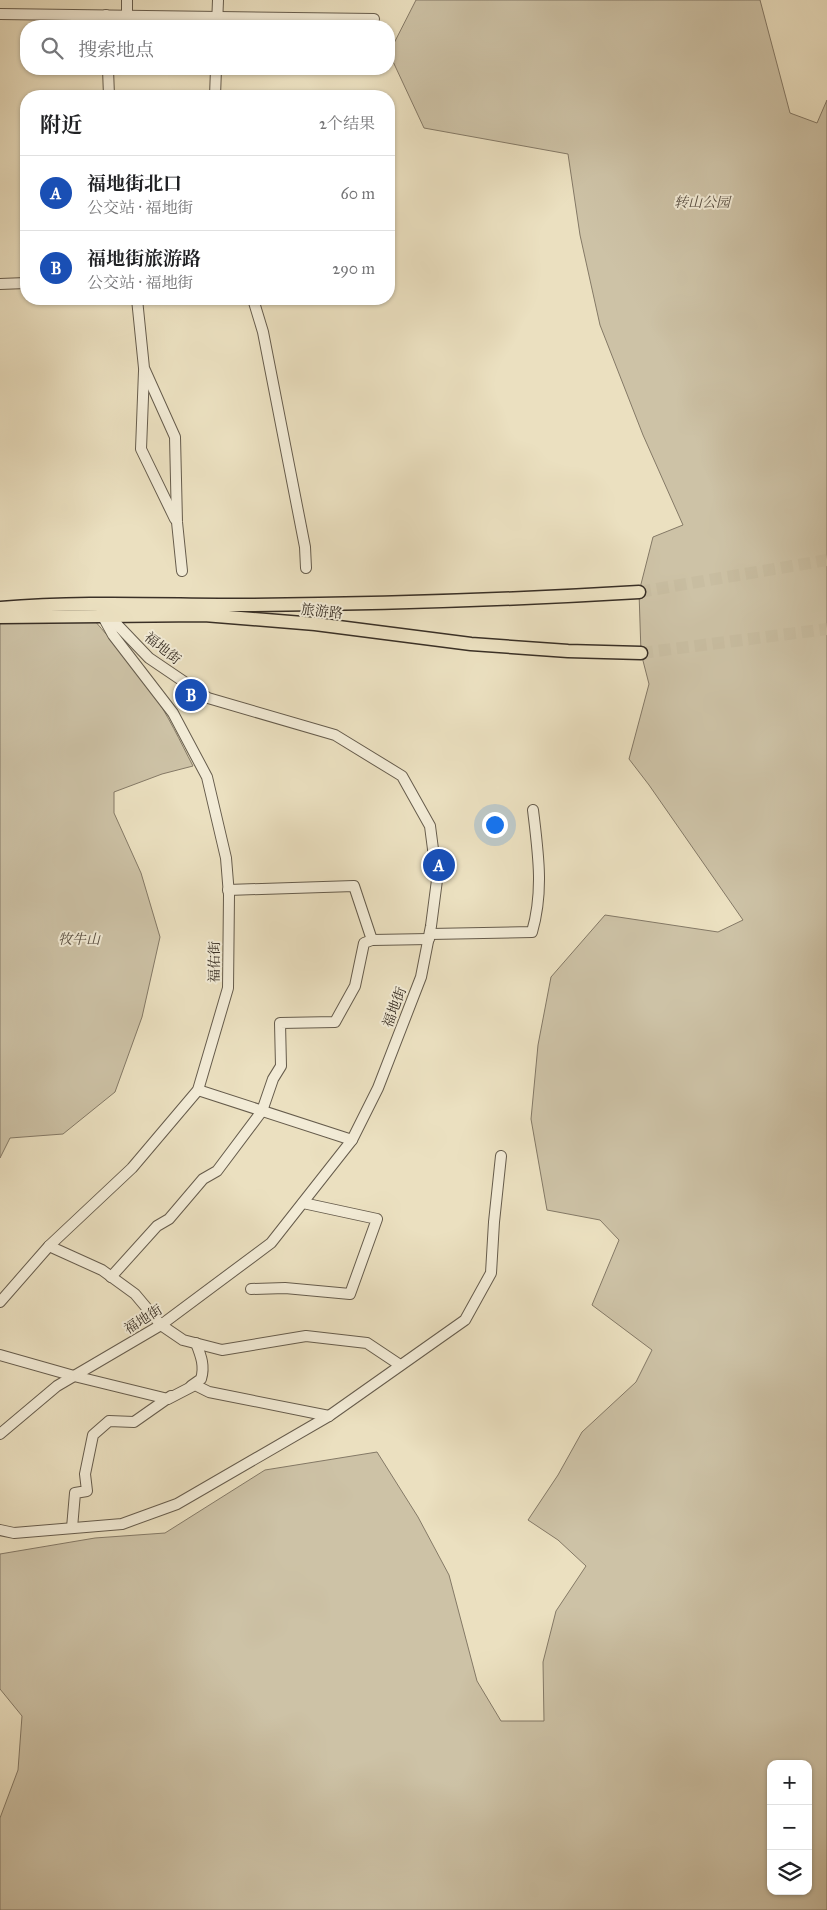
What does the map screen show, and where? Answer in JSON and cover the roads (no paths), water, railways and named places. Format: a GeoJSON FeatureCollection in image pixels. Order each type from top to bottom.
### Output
{"type":"FeatureCollection","features":[{"type":"Feature","properties":{"kind":"main road","name":"旅游路"},"geometry":{"type":"LineString","coordinates":[[0,617],[245,605],[434,602],[639,592]]}},
{"type":"Feature","properties":{"kind":"main road","name":"旅游路"},"geometry":{"type":"LineString","coordinates":[[0,608],[39,604],[103,612],[204,615],[315,624],[471,644],[568,651],[641,653]]}},
{"type":"Feature","properties":{"kind":"street"},"geometry":{"type":"LineString","coordinates":[[127,0],[127,16]]}},
{"type":"Feature","properties":{"kind":"street"},"geometry":{"type":"LineString","coordinates":[[217,20],[218,0]]}},
{"type":"Feature","properties":{"kind":"street"},"geometry":{"type":"LineString","coordinates":[[0,14],[91,20]]}},
{"type":"Feature","properties":{"kind":"street"},"geometry":{"type":"LineString","coordinates":[[110,20],[127,16],[187,20]]}},
{"type":"Feature","properties":{"kind":"street"},"geometry":{"type":"LineString","coordinates":[[322,20],[374,19]]}},
{"type":"Feature","properties":{"kind":"street"},"geometry":{"type":"LineString","coordinates":[[108,75],[109,90]]}},
{"type":"Feature","properties":{"kind":"street"},"geometry":{"type":"LineString","coordinates":[[215,90],[216,75]]}},
{"type":"Feature","properties":{"kind":"street"},"geometry":{"type":"LineString","coordinates":[[0,284],[20,283]]}},
{"type":"Feature","properties":{"kind":"street"},"geometry":{"type":"LineString","coordinates":[[138,305],[144,368],[141,449],[177,522]]}},
{"type":"Feature","properties":{"kind":"street"},"geometry":{"type":"LineString","coordinates":[[254,305],[263,332],[269,361],[305,547],[306,568]]}},
{"type":"Feature","properties":{"kind":"street"},"geometry":{"type":"LineString","coordinates":[[144,368],[175,437],[177,522],[182,571]]}},
{"type":"Feature","properties":{"kind":"street","name":"福佑街"},"geometry":{"type":"LineString","coordinates":[[0,1302],[49,1246],[132,1168],[198,1090],[228,988],[228,890],[226,858],[207,777],[173,713],[113,635],[103,612]]}},
{"type":"Feature","properties":{"kind":"street","name":"福地街"},"geometry":{"type":"LineString","coordinates":[[0,1434],[57,1386],[161,1325],[271,1243],[352,1140],[378,1088],[417,987],[429,937],[436,880],[430,826],[402,776],[335,735],[208,698],[149,658],[103,612]]}},
{"type":"Feature","properties":{"kind":"street"},"geometry":{"type":"LineString","coordinates":[[111,1276],[157,1226],[169,1219],[203,1180],[217,1171],[262,1111],[273,1079],[281,1066],[280,1023],[335,1022],[355,986],[364,943],[372,940],[532,932],[540,894],[540,866],[533,810]]}},
{"type":"Feature","properties":{"kind":"street"},"geometry":{"type":"LineString","coordinates":[[228,890],[354,886],[372,940]]}},
{"type":"Feature","properties":{"kind":"street"},"geometry":{"type":"LineString","coordinates":[[198,1090],[352,1140]]}},
{"type":"Feature","properties":{"kind":"street"},"geometry":{"type":"LineString","coordinates":[[0,1530],[14,1534],[122,1524],[177,1504],[329,1416],[465,1320],[492,1272],[494,1222],[502,1156]]}},
{"type":"Feature","properties":{"kind":"street"},"geometry":{"type":"LineString","coordinates":[[251,1289],[285,1288],[350,1294],[377,1219],[303,1202]]}},
{"type":"Feature","properties":{"kind":"street"},"geometry":{"type":"LineString","coordinates":[[49,1246],[111,1276],[135,1294],[161,1325],[183,1340],[222,1350],[306,1336],[367,1343],[400,1365]]}},
{"type":"Feature","properties":{"kind":"street"},"geometry":{"type":"LineString","coordinates":[[72,1528],[75,1493],[87,1491],[85,1474],[93,1435],[109,1421],[134,1422],[168,1398],[202,1379],[203,1361],[196,1344]]}},
{"type":"Feature","properties":{"kind":"street"},"geometry":{"type":"LineString","coordinates":[[0,1355],[74,1376],[168,1398]]}},
{"type":"Feature","properties":{"kind":"street"},"geometry":{"type":"LineString","coordinates":[[195,1384],[209,1392],[329,1416]]}},
{"type":"Feature","properties":{"kind":"tunnel"},"geometry":{"type":"LineString","coordinates":[[639,592],[827,560]]}},
{"type":"Feature","properties":{"kind":"tunnel"},"geometry":{"type":"LineString","coordinates":[[641,653],[827,629]]}},
{"type":"Feature","properties":{"kind":"place","name":"福地街旅游路"},"geometry":{"type":"Point","coordinates":[191,695]}},
{"type":"Feature","properties":{"kind":"place","name":"福地街北口"},"geometry":{"type":"Point","coordinates":[439,865]}},
{"type":"Feature","properties":{"kind":"park label","name":"转山公园"},"geometry":{"type":"Point","coordinates":[702,202]}},
{"type":"Feature","properties":{"kind":"park label","name":"牧牛山"},"geometry":{"type":"Point","coordinates":[79,939]}}]}
